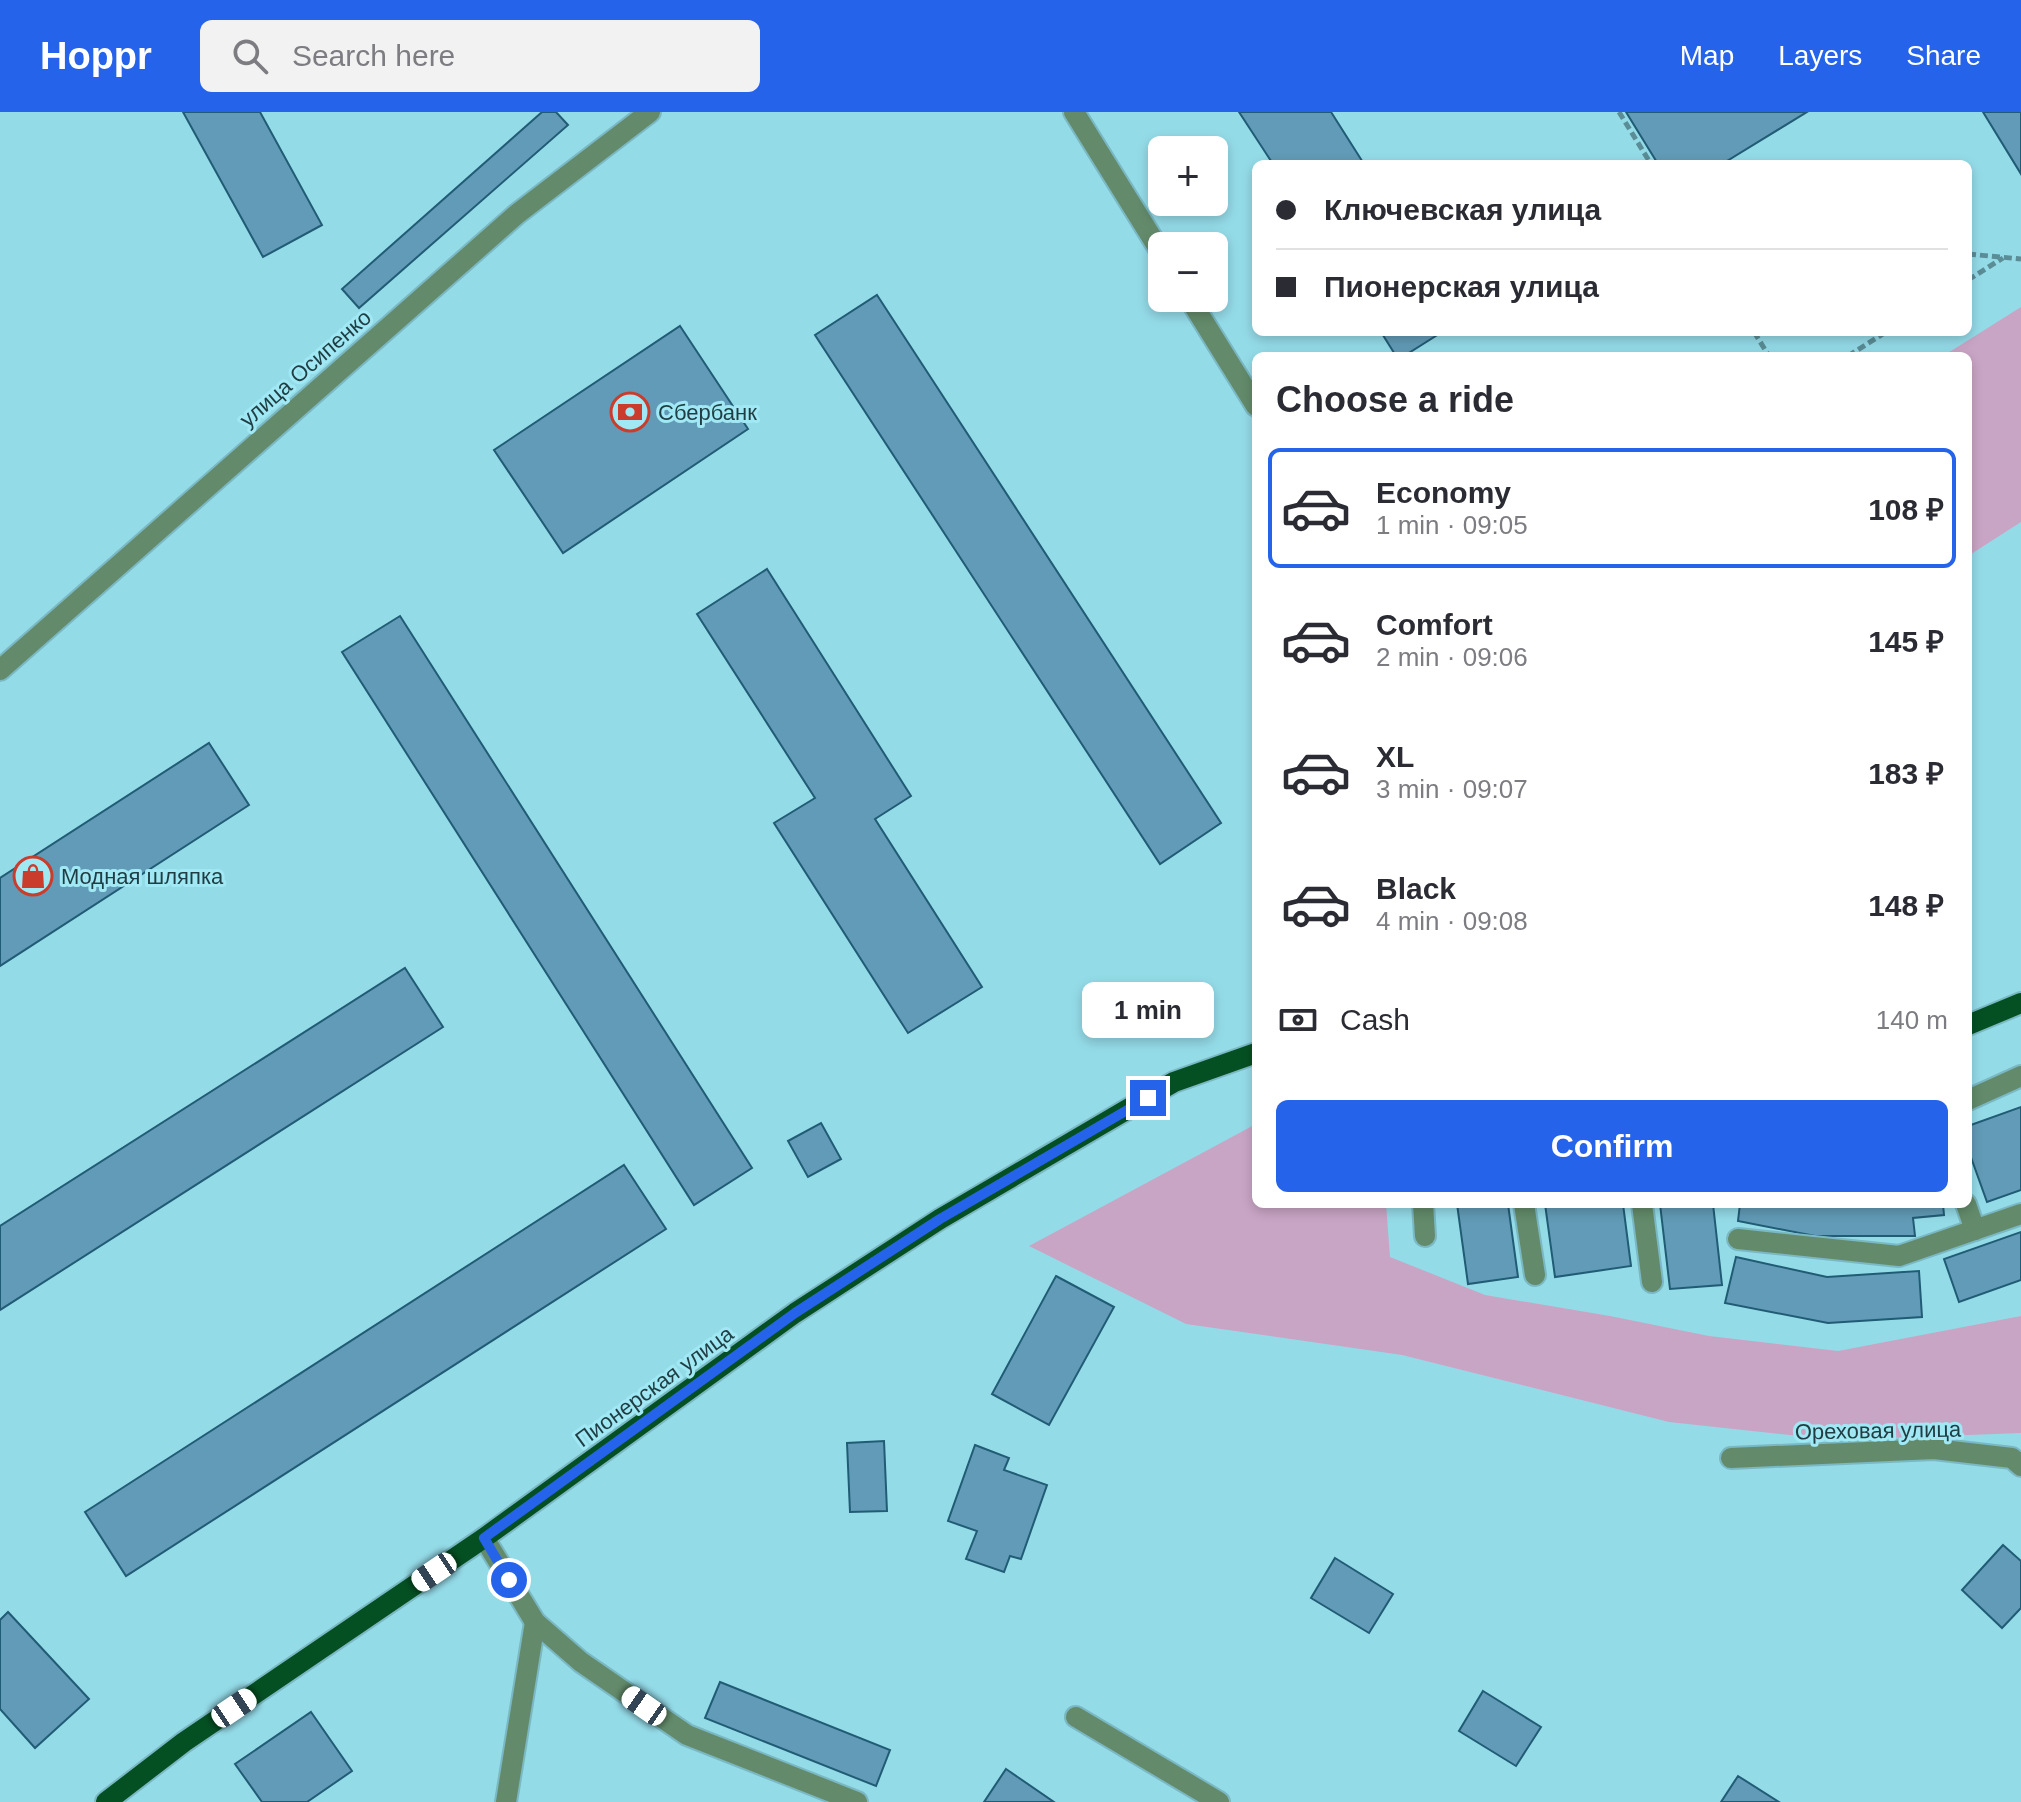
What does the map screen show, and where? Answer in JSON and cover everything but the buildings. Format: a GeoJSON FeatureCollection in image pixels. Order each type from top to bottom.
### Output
{"type":"FeatureCollection","features":[{"type":"Feature","properties":{"kind":"main road"},"geometry":{"type":"LineString","coordinates":[[1972,1023],[2021,1003]]}},
{"type":"Feature","properties":{"kind":"main road","name":"Пионерская улица"},"geometry":{"type":"LineString","coordinates":[[106,1802],[184,1742],[484,1538],[795,1313],[940,1219],[1174,1082],[1252,1054]]}},
{"type":"Feature","properties":{"kind":"street","name":"улица Осипенко"},"geometry":{"type":"LineString","coordinates":[[0,670],[517,214],[650,112]]}},
{"type":"Feature","properties":{"kind":"street"},"geometry":{"type":"LineString","coordinates":[[1074,112],[1148,232]]}},
{"type":"Feature","properties":{"kind":"street"},"geometry":{"type":"LineString","coordinates":[[1198,312],[1252,400]]}},
{"type":"Feature","properties":{"kind":"street"},"geometry":{"type":"LineString","coordinates":[[1972,1098],[2021,1076]]}},
{"type":"Feature","properties":{"kind":"street"},"geometry":{"type":"LineString","coordinates":[[1423,1208],[1425,1236]]}},
{"type":"Feature","properties":{"kind":"street"},"geometry":{"type":"LineString","coordinates":[[1525,1208],[1535,1275]]}},
{"type":"Feature","properties":{"kind":"street"},"geometry":{"type":"LineString","coordinates":[[1643,1208],[1652,1282]]}},
{"type":"Feature","properties":{"kind":"street"},"geometry":{"type":"LineString","coordinates":[[1967,1208],[1975,1230]]}},
{"type":"Feature","properties":{"kind":"street"},"geometry":{"type":"LineString","coordinates":[[1738,1239],[1899,1256],[2021,1214]]}},
{"type":"Feature","properties":{"kind":"street","name":"Ореховая улица"},"geometry":{"type":"LineString","coordinates":[[1731,1458],[1934,1449],[2012,1458],[2021,1466]]}},
{"type":"Feature","properties":{"kind":"street"},"geometry":{"type":"LineString","coordinates":[[484,1538],[535,1622],[581,1662],[687,1735],[857,1802]]}},
{"type":"Feature","properties":{"kind":"street"},"geometry":{"type":"LineString","coordinates":[[506,1802],[535,1622]]}},
{"type":"Feature","properties":{"kind":"street"},"geometry":{"type":"LineString","coordinates":[[1076,1717],[1219,1802]]}},
{"type":"Feature","properties":{"kind":"path"},"geometry":{"type":"LineString","coordinates":[[1619,112],[1649,160]]}},
{"type":"Feature","properties":{"kind":"path"},"geometry":{"type":"LineString","coordinates":[[1972,254],[2021,259]]}},
{"type":"Feature","properties":{"kind":"path"},"geometry":{"type":"LineString","coordinates":[[1972,277],[2004,257]]}},
{"type":"Feature","properties":{"kind":"path"},"geometry":{"type":"LineString","coordinates":[[1854,352],[1880,336]]}},
{"type":"Feature","properties":{"kind":"shaded area"},"geometry":{"type":"Polygon","coordinates":[[[2021,307],[2021,522],[1972,553],[1972,352],[1949,352],[2021,307]]]}},
{"type":"Feature","properties":{"kind":"shaded area"},"geometry":{"type":"Polygon","coordinates":[[[1252,1126],[1252,1208],[1386,1208],[1390,1257],[1485,1295],[1709,1336],[1838,1351],[2021,1316],[2021,1433],[1837,1440],[1669,1422],[1402,1355],[1186,1324],[1029,1246],[1252,1126]]]}},
{"type":"Feature","properties":{"kind":"place","name":"Сбербанк"},"geometry":{"type":"Point","coordinates":[630,412]}},
{"type":"Feature","properties":{"kind":"place","name":"Модная шляпка"},"geometry":{"type":"Point","coordinates":[33,876]}},
{"type":"Feature","properties":{"kind":"route"},"geometry":{"type":"LineString","coordinates":[[509,1580],[484,1538],[795,1313],[940,1219],[1148,1098]]}}]}
